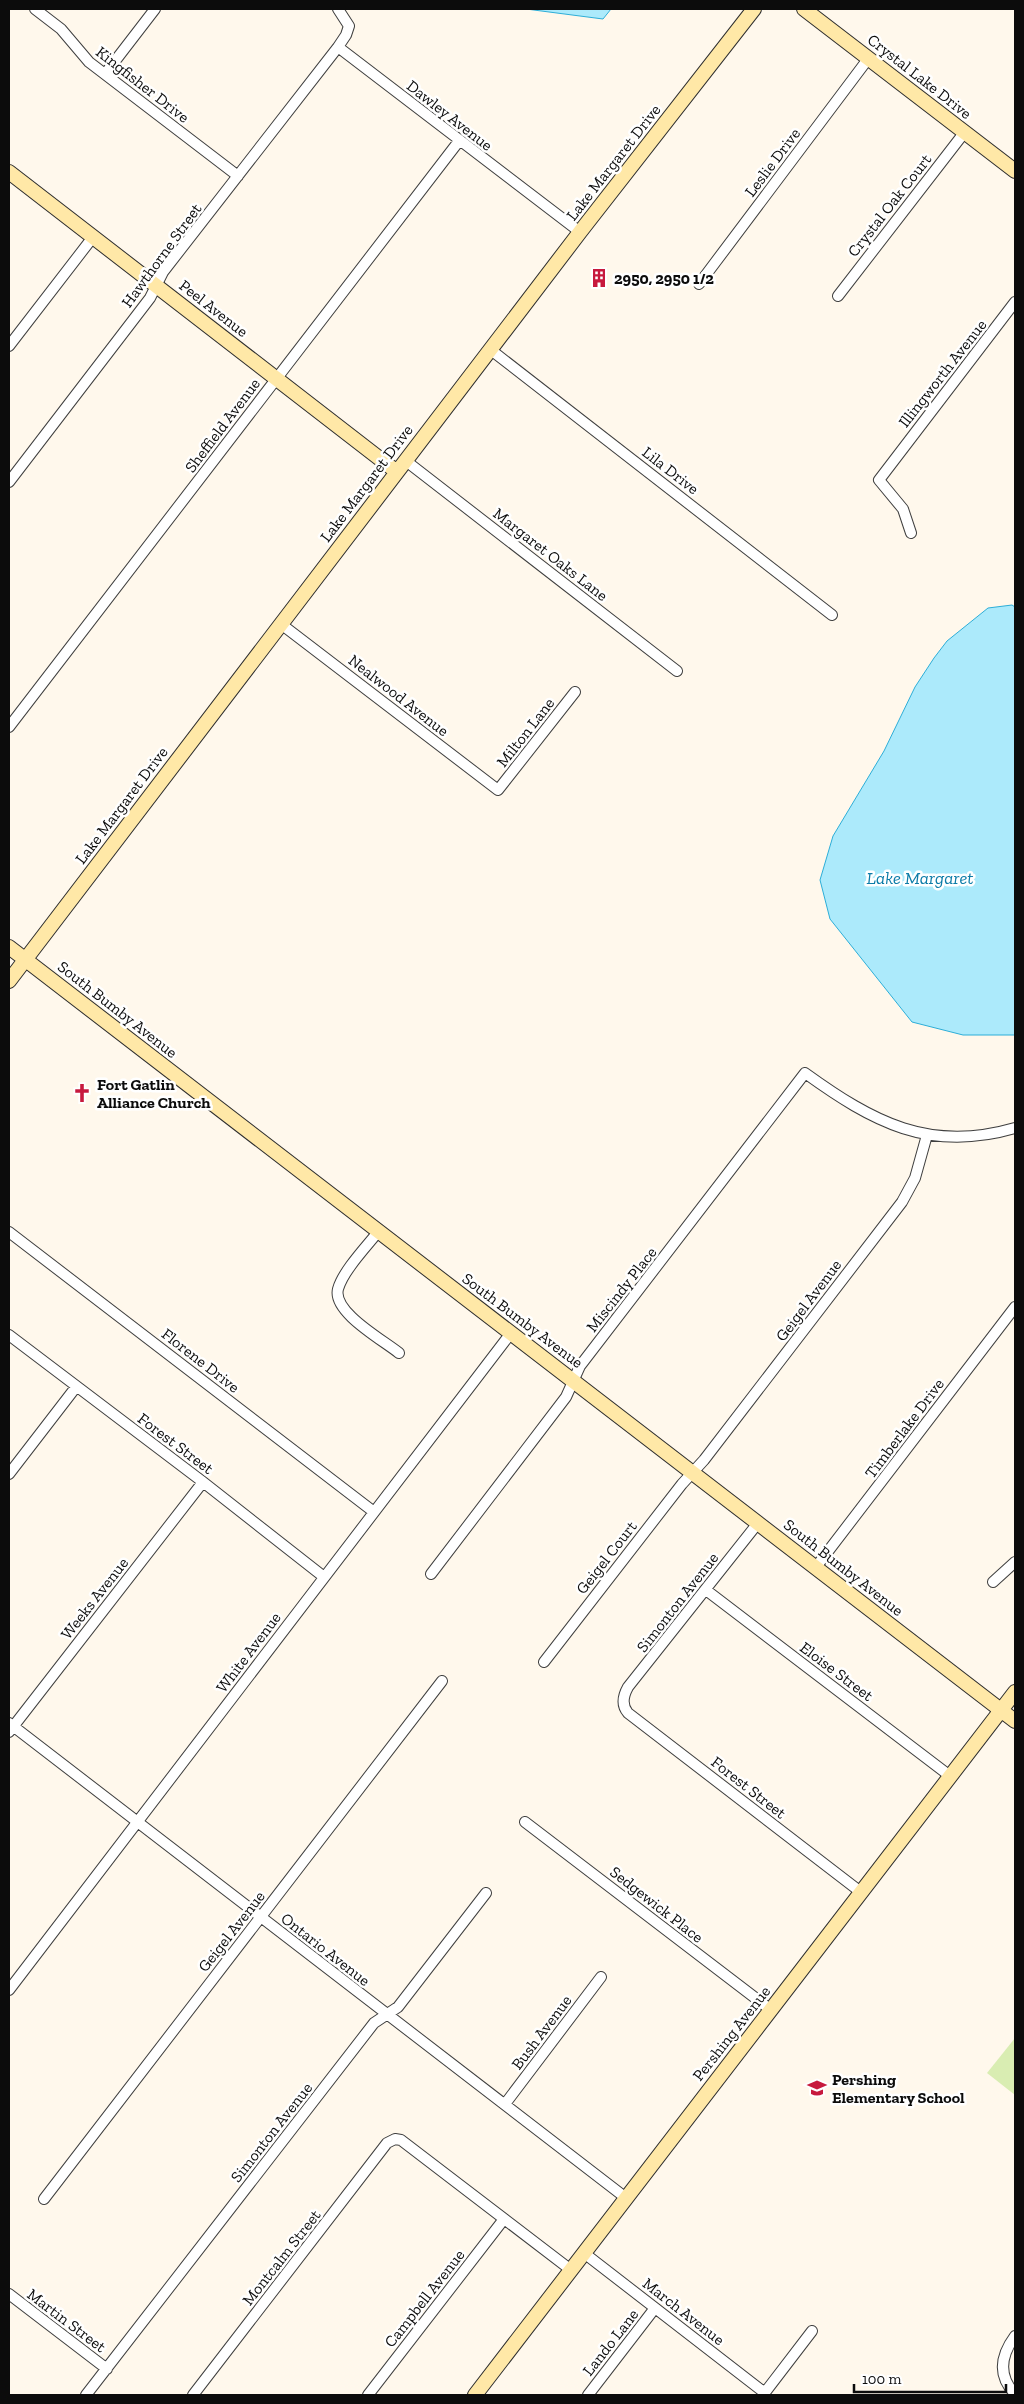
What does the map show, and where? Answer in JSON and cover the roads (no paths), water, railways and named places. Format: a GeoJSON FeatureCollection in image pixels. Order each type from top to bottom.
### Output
{"type":"FeatureCollection","features":[{"type":"Feature","properties":{"kind":"street","name":"Kingfisher Drive"},"geometry":{"type":"LineString","coordinates":[[35,9],[61,30],[78,52],[238,176]]}},
{"type":"Feature","properties":{"kind":"street"},"geometry":{"type":"LineString","coordinates":[[105,74],[155,9]]}},
{"type":"Feature","properties":{"kind":"street"},"geometry":{"type":"LineString","coordinates":[[338,9],[348,26],[346,35],[338,47]]}},
{"type":"Feature","properties":{"kind":"street","name":"Lake Margaret Drive"},"geometry":{"type":"LineString","coordinates":[[9,981],[580,232],[754,9]]}},
{"type":"Feature","properties":{"kind":"street","name":"Crystal Lake Drive"},"geometry":{"type":"LineString","coordinates":[[804,9],[1015,171]]}},
{"type":"Feature","properties":{"kind":"street","name":"Dawley Avenue"},"geometry":{"type":"LineString","coordinates":[[338,47],[580,232]]}},
{"type":"Feature","properties":{"kind":"street","name":"Hawthorne Street"},"geometry":{"type":"LineString","coordinates":[[9,482],[150,298],[163,272],[338,47]]}},
{"type":"Feature","properties":{"kind":"street","name":"Leslie Drive"},"geometry":{"type":"LineString","coordinates":[[699,284],[868,59]]}},
{"type":"Feature","properties":{"kind":"street","name":"Crystal Oak Court"},"geometry":{"type":"LineString","coordinates":[[838,296],[964,132]]}},
{"type":"Feature","properties":{"kind":"street","name":"Sheffield Avenue"},"geometry":{"type":"LineString","coordinates":[[9,727],[459,141]]}},
{"type":"Feature","properties":{"kind":"street","name":"Peel Avenue"},"geometry":{"type":"LineString","coordinates":[[9,172],[397,472]]}},
{"type":"Feature","properties":{"kind":"street"},"geometry":{"type":"LineString","coordinates":[[9,346],[92,237]]}},
{"type":"Feature","properties":{"kind":"street","name":"Illingworth Avenue"},"geometry":{"type":"LineString","coordinates":[[911,533],[903,509],[879,480],[1015,302]]}},
{"type":"Feature","properties":{"kind":"street","name":"Lila Drive"},"geometry":{"type":"LineString","coordinates":[[491,350],[832,615]]}},
{"type":"Feature","properties":{"kind":"street","name":"Margaret Oaks Lane"},"geometry":{"type":"LineString","coordinates":[[406,461],[677,671]]}},
{"type":"Feature","properties":{"kind":"street","name":"Nealwood Avenue"},"geometry":{"type":"LineString","coordinates":[[281,624],[498,790]]}},
{"type":"Feature","properties":{"kind":"street","name":"Milton Lane"},"geometry":{"type":"LineString","coordinates":[[498,790],[575,692]]}},
{"type":"Feature","properties":{"kind":"street","name":"South Bumby Avenue"},"geometry":{"type":"LineString","coordinates":[[9,946],[1015,1721]]}},
{"type":"Feature","properties":{"kind":"street","name":"Miscindy Place"},"geometry":{"type":"LineString","coordinates":[[431,1574],[566,1397],[586,1358],[805,1073],[862,1112],[891,1124],[927,1135]]}},
{"type":"Feature","properties":{"kind":"street"},"geometry":{"type":"LineString","coordinates":[[927,1135],[994,1134],[1015,1128]]}},
{"type":"Feature","properties":{"kind":"street","name":"Geigel Avenue"},"geometry":{"type":"LineString","coordinates":[[693,1473],[902,1202],[915,1178],[927,1135]]}},
{"type":"Feature","properties":{"kind":"street","name":"Florene Drive"},"geometry":{"type":"LineString","coordinates":[[9,1232],[374,1512]]}},
{"type":"Feature","properties":{"kind":"street"},"geometry":{"type":"LineString","coordinates":[[378,1232],[343,1278],[338,1290],[338,1298],[342,1308],[350,1316],[400,1353]]}},
{"type":"Feature","properties":{"kind":"street","name":"Timberlake Drive"},"geometry":{"type":"LineString","coordinates":[[816,1567],[1015,1307]]}},
{"type":"Feature","properties":{"kind":"street","name":"White Avenue"},"geometry":{"type":"LineString","coordinates":[[9,1990],[511,1333]]}},
{"type":"Feature","properties":{"kind":"street","name":"Forest Street"},"geometry":{"type":"LineString","coordinates":[[9,1335],[203,1482],[324,1578]]}},
{"type":"Feature","properties":{"kind":"street"},"geometry":{"type":"LineString","coordinates":[[9,1474],[76,1387]]}},
{"type":"Feature","properties":{"kind":"street","name":"Geigel Court"},"geometry":{"type":"LineString","coordinates":[[544,1662],[682,1484],[693,1473]]}},
{"type":"Feature","properties":{"kind":"street","name":"Weeks Avenue"},"geometry":{"type":"LineString","coordinates":[[10,1727],[203,1482]]}},
{"type":"Feature","properties":{"kind":"street","name":"Simonton Avenue"},"geometry":{"type":"LineString","coordinates":[[623,1702],[628,1687],[758,1523]]}},
{"type":"Feature","properties":{"kind":"street"},"geometry":{"type":"LineString","coordinates":[[993,1582],[1015,1562]]}},
{"type":"Feature","properties":{"kind":"street","name":"Eloise Street"},"geometry":{"type":"LineString","coordinates":[[706,1590],[950,1776]]}},
{"type":"Feature","properties":{"kind":"street","name":"Geigel Avenue"},"geometry":{"type":"LineString","coordinates":[[44,2199],[442,1681]]}},
{"type":"Feature","properties":{"kind":"street","name":"Pershing Avenue"},"geometry":{"type":"LineString","coordinates":[[475,2395],[1015,1692]]}},
{"type":"Feature","properties":{"kind":"street","name":"Forest Street"},"geometry":{"type":"LineString","coordinates":[[623,1702],[624,1708],[628,1713],[862,1893]]}},
{"type":"Feature","properties":{"kind":"street","name":"Ontario Avenue"},"geometry":{"type":"LineString","coordinates":[[10,1727],[137,1821],[626,2198]]}},
{"type":"Feature","properties":{"kind":"street","name":"Sedgewick Place"},"geometry":{"type":"LineString","coordinates":[[525,1822],[771,2010]]}},
{"type":"Feature","properties":{"kind":"street","name":"Simonton Avenue"},"geometry":{"type":"LineString","coordinates":[[86,2395],[374,2023],[398,2008],[486,1893]]}},
{"type":"Feature","properties":{"kind":"street","name":"Bush Avenue"},"geometry":{"type":"LineString","coordinates":[[505,2104],[601,1978]]}},
{"type":"Feature","properties":{"kind":"street","name":"Montcalm Street"},"geometry":{"type":"LineString","coordinates":[[193,2395],[387,2143],[395,2139],[401,2140],[504,2219]]}},
{"type":"Feature","properties":{"kind":"street"},"geometry":{"type":"LineString","coordinates":[[504,2219],[571,2270]]}},
{"type":"Feature","properties":{"kind":"street","name":"Campbell Avenue"},"geometry":{"type":"LineString","coordinates":[[368,2395],[504,2219]]}},
{"type":"Feature","properties":{"kind":"street","name":"March Avenue"},"geometry":{"type":"LineString","coordinates":[[584,2253],[764,2394]]}},
{"type":"Feature","properties":{"kind":"street","name":"Martin Street"},"geometry":{"type":"LineString","coordinates":[[9,2294],[106,2369]]}},
{"type":"Feature","properties":{"kind":"street","name":"Lando Lane"},"geometry":{"type":"LineString","coordinates":[[588,2395],[655,2308]]}},
{"type":"Feature","properties":{"kind":"street"},"geometry":{"type":"LineString","coordinates":[[764,2394],[812,2331]]}},
{"type":"Feature","properties":{"kind":"street"},"geometry":{"type":"LineString","coordinates":[[1015,2336],[1006,2348],[1001,2362],[1004,2376],[1015,2394]]}},
{"type":"Feature","properties":{"kind":"water"},"geometry":{"type":"Polygon","coordinates":[[[526,9],[611,9],[603,19],[526,9]]]}},
{"type":"Feature","properties":{"kind":"water","name":"Lake Margaret"},"geometry":{"type":"Polygon","coordinates":[[[1012,605],[1015,607],[1015,1035],[963,1035],[912,1022],[830,919],[820,880],[833,836],[884,751],[915,687],[934,658],[947,641],[988,608],[1012,605]]]}},
{"type":"Feature","properties":{"kind":"place","name":"2950, 2950 1/2"},"geometry":{"type":"Point","coordinates":[599,278]}},
{"type":"Feature","properties":{"kind":"place","name":"Fort Gatlin Alliance Church"},"geometry":{"type":"Point","coordinates":[82,1093]}},
{"type":"Feature","properties":{"kind":"place","name":"Pershing Elementary School"},"geometry":{"type":"Point","coordinates":[817,2088]}}]}
